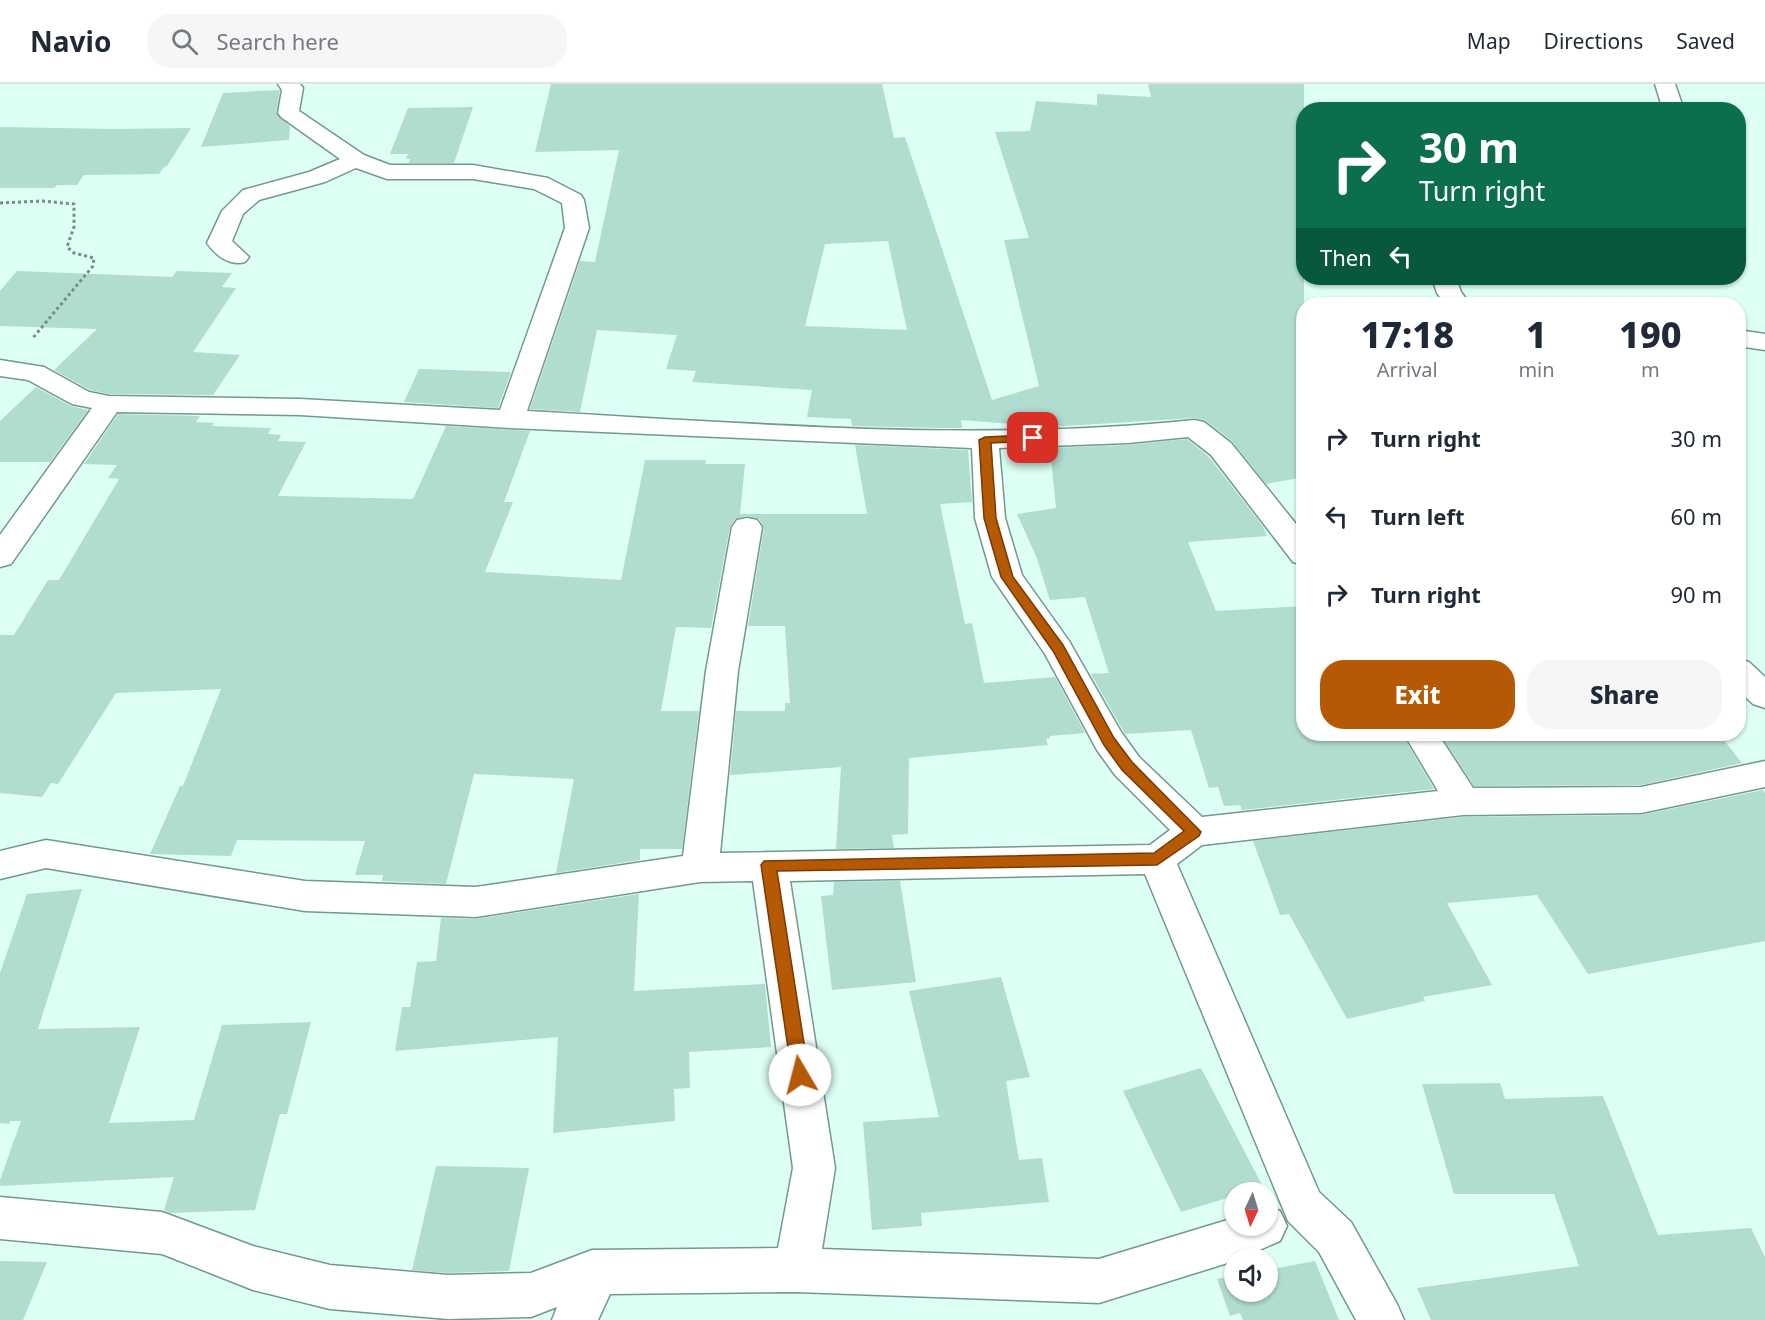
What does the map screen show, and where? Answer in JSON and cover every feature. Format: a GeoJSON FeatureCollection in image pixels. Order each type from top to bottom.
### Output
{"type":"FeatureCollection","features":[{"type":"Feature","properties":{"kind":"street"},"geometry":{"type":"LineString","coordinates":[[288,84],[293,88],[288,112],[356,160],[387,172],[473,172],[540,183],[573,200],[577,228],[510,420]]}},
{"type":"Feature","properties":{"kind":"street"},"geometry":{"type":"LineString","coordinates":[[1665,84],[1671,102]]}},
{"type":"Feature","properties":{"kind":"street"},"geometry":{"type":"LineString","coordinates":[[237,257],[219,243],[232,211],[251,195],[317,177],[356,160]]}},
{"type":"Feature","properties":{"kind":"street"},"geometry":{"type":"LineString","coordinates":[[1746,339],[1765,342]]}},
{"type":"Feature","properties":{"kind":"street"},"geometry":{"type":"LineString","coordinates":[[4,367],[35,373],[81,398],[109,404],[300,407],[510,420],[985,440],[1128,435],[1194,428],[1221,449],[1296,541]]}},
{"type":"Feature","properties":{"kind":"street"},"geometry":{"type":"LineString","coordinates":[[0,557],[109,404]]}},
{"type":"Feature","properties":{"kind":"street"},"geometry":{"type":"LineString","coordinates":[[985,440],[990,518],[1007,577],[1058,649],[1108,741],[1127,766],[1194,832]]}},
{"type":"Feature","properties":{"kind":"street"},"geometry":{"type":"LineString","coordinates":[[700,868],[722,671],[747,527]]}},
{"type":"Feature","properties":{"kind":"street"},"geometry":{"type":"LineString","coordinates":[[1746,678],[1765,696]]}},
{"type":"Feature","properties":{"kind":"street"},"geometry":{"type":"LineString","coordinates":[[1425,741],[1463,802]]}},
{"type":"Feature","properties":{"kind":"street"},"geometry":{"type":"LineString","coordinates":[[0,865],[46,854],[305,896],[476,902],[700,868],[1157,859],[1194,832],[1463,802],[1641,800],[1765,774]]}},
{"type":"Feature","properties":{"kind":"street"},"geometry":{"type":"LineString","coordinates":[[1157,859],[1266,1182]]}},
{"type":"Feature","properties":{"kind":"street"},"geometry":{"type":"LineString","coordinates":[[769,865],[814,1168],[796,1270]]}},
{"type":"Feature","properties":{"kind":"street"},"geometry":{"type":"LineString","coordinates":[[0,1218],[162,1233],[253,1268],[330,1287],[448,1297],[531,1295],[592,1272],[796,1270],[1099,1281],[1243,1236]]}},
{"type":"Feature","properties":{"kind":"street"},"geometry":{"type":"LineString","coordinates":[[1278,1218],[1335,1237],[1381,1320]]}},
{"type":"Feature","properties":{"kind":"street"},"geometry":{"type":"LineString","coordinates":[[574,1320],[588,1292],[592,1272]]}},
{"type":"Feature","properties":{"kind":"path"},"geometry":{"type":"LineString","coordinates":[[0,203],[42,201],[74,204],[75,226],[68,247],[74,253],[94,258],[93,266],[4,367]]}},
{"type":"Feature","properties":{"kind":"building"},"geometry":{"type":"Polygon","coordinates":[[[551,84],[882,84],[894,138],[905,137],[992,400],[1039,386],[1004,240],[1029,238],[995,132],[1030,131],[1036,101],[1097,105],[1097,94],[1151,97],[1148,84],[1304,84],[1304,102],[1296,102],[1296,285],[1304,285],[1304,297],[1296,297],[1296,478],[1266,484],[1232,441],[1205,420],[1194,418],[1048,427],[961,420],[962,428],[944,428],[852,426],[851,419],[807,417],[812,390],[692,382],[696,371],[666,369],[677,335],[597,330],[580,412],[530,409],[580,261],[595,262],[619,150],[535,152],[551,84]],[[888,241],[825,244],[805,326],[907,330],[888,241]]]}},
{"type":"Feature","properties":{"kind":"building"},"geometry":{"type":"Polygon","coordinates":[[[280,90],[276,113],[290,126],[289,140],[201,147],[223,93],[280,90]]]}},
{"type":"Feature","properties":{"kind":"building"},"geometry":{"type":"Polygon","coordinates":[[[473,107],[454,163],[409,163],[410,159],[406,159],[408,154],[390,154],[408,108],[473,107]]]}},
{"type":"Feature","properties":{"kind":"building"},"geometry":{"type":"Polygon","coordinates":[[[0,127],[191,128],[167,166],[159,174],[84,175],[77,185],[57,185],[54,188],[0,188],[0,127]]]}},
{"type":"Feature","properties":{"kind":"building"},"geometry":{"type":"Polygon","coordinates":[[[17,271],[172,277],[177,271],[232,273],[222,287],[236,288],[193,352],[240,355],[213,395],[109,394],[90,390],[54,370],[97,329],[0,326],[0,291],[17,271]]]}},
{"type":"Feature","properties":{"kind":"building"},"geometry":{"type":"Polygon","coordinates":[[[419,369],[511,372],[498,408],[404,402],[419,369]]]}},
{"type":"Feature","properties":{"kind":"building"},"geometry":{"type":"Polygon","coordinates":[[[36,387],[71,406],[88,410],[50,462],[0,462],[0,421],[36,387]]]}},
{"type":"Feature","properties":{"kind":"building"},"geometry":{"type":"Polygon","coordinates":[[[118,414],[200,416],[196,422],[214,423],[212,426],[271,428],[268,434],[281,435],[278,441],[306,442],[278,496],[413,499],[446,426],[530,431],[504,502],[513,502],[485,572],[621,580],[645,460],[706,460],[705,464],[745,464],[740,514],[867,514],[855,445],[968,450],[972,502],[940,504],[965,624],[972,623],[984,683],[1055,677],[1085,733],[1050,736],[1046,739],[1048,745],[909,758],[908,834],[892,835],[894,848],[836,849],[841,767],[730,775],[736,711],[785,711],[785,703],[790,703],[785,626],[748,626],[764,527],[759,519],[747,516],[735,519],[730,527],[711,628],[676,627],[661,711],[699,711],[682,849],[640,849],[640,860],[556,873],[574,779],[474,774],[446,884],[382,881],[383,875],[355,875],[365,841],[237,840],[231,856],[150,854],[180,786],[183,786],[221,689],[116,693],[58,784],[51,783],[42,797],[0,793],[0,635],[14,635],[48,580],[59,580],[119,479],[108,478],[117,465],[84,464],[118,414]]]}},
{"type":"Feature","properties":{"kind":"building"},"geometry":{"type":"Polygon","coordinates":[[[1187,439],[1209,457],[1262,525],[1267,536],[1188,542],[1216,611],[1296,606],[1296,741],[1406,741],[1434,789],[1242,810],[1240,805],[1224,806],[1218,787],[1209,788],[1191,730],[1125,734],[1091,674],[1109,673],[1085,597],[1050,600],[1036,556],[1017,514],[1056,508],[1050,448],[1128,445],[1187,439]]]}},
{"type":"Feature","properties":{"kind":"building"},"geometry":{"type":"Polygon","coordinates":[[[1445,741],[1725,741],[1742,763],[1641,785],[1474,786],[1445,741]]]}},
{"type":"Feature","properties":{"kind":"building"},"geometry":{"type":"Polygon","coordinates":[[[1763,790],[1765,793],[1765,941],[1588,974],[1537,895],[1447,903],[1492,985],[1423,997],[1425,1001],[1347,1019],[1289,914],[1280,915],[1253,841],[1463,817],[1641,815],[1763,790]]]}},
{"type":"Feature","properties":{"kind":"building"},"geometry":{"type":"Polygon","coordinates":[[[900,881],[916,982],[832,990],[821,896],[833,895],[834,882],[900,881]]]}},
{"type":"Feature","properties":{"kind":"building"},"geometry":{"type":"Polygon","coordinates":[[[82,889],[38,1029],[140,1027],[109,1123],[194,1120],[222,1025],[311,1022],[287,1114],[280,1114],[255,1210],[170,1213],[164,1210],[174,1177],[0,1186],[0,1180],[21,1121],[10,1121],[9,1124],[0,1123],[0,973],[27,894],[82,889]]]}},
{"type":"Feature","properties":{"kind":"building"},"geometry":{"type":"Polygon","coordinates":[[[639,894],[634,991],[765,984],[771,1047],[689,1052],[690,1088],[674,1089],[675,1121],[553,1133],[558,1037],[395,1051],[402,1007],[410,1007],[417,962],[436,961],[441,918],[476,919],[639,894]]]}},
{"type":"Feature","properties":{"kind":"building"},"geometry":{"type":"Polygon","coordinates":[[[1001,977],[1030,1077],[1006,1081],[1019,1160],[1042,1158],[1049,1202],[921,1213],[922,1226],[872,1230],[863,1122],[939,1117],[909,991],[1001,977]]]}},
{"type":"Feature","properties":{"kind":"building"},"geometry":{"type":"Polygon","coordinates":[[[1201,1068],[1260,1182],[1224,1182],[1224,1199],[1181,1212],[1123,1091],[1201,1068]]]}},
{"type":"Feature","properties":{"kind":"building"},"geometry":{"type":"Polygon","coordinates":[[[1500,1083],[1505,1099],[1603,1096],[1658,1235],[1751,1228],[1765,1257],[1765,1320],[1431,1320],[1417,1288],[1579,1266],[1554,1194],[1454,1194],[1422,1084],[1500,1083]]]}},
{"type":"Feature","properties":{"kind":"building"},"geometry":{"type":"Polygon","coordinates":[[[436,1166],[529,1168],[509,1271],[448,1273],[412,1270],[436,1166]]]}},
{"type":"Feature","properties":{"kind":"building"},"geometry":{"type":"Polygon","coordinates":[[[0,1261],[47,1262],[23,1320],[0,1320],[0,1261]]]}},
{"type":"Feature","properties":{"kind":"building"},"geometry":{"type":"Polygon","coordinates":[[[1315,1261],[1339,1320],[1243,1320],[1240,1313],[1230,1316],[1225,1302],[1278,1302],[1278,1268],[1315,1261]]]}},
{"type":"Feature","properties":{"kind":"building"},"geometry":{"type":"Polygon","coordinates":[[[1224,1278],[1224,1299],[1217,1279],[1224,1278]]]}},
{"type":"Feature","properties":{"kind":"route"},"geometry":{"type":"LineString","coordinates":[[800,1075],[769,865],[886,865],[1157,859],[1194,832],[1127,766],[1108,741],[1058,649],[1007,577],[990,518],[985,440],[1033,438]]}}]}
